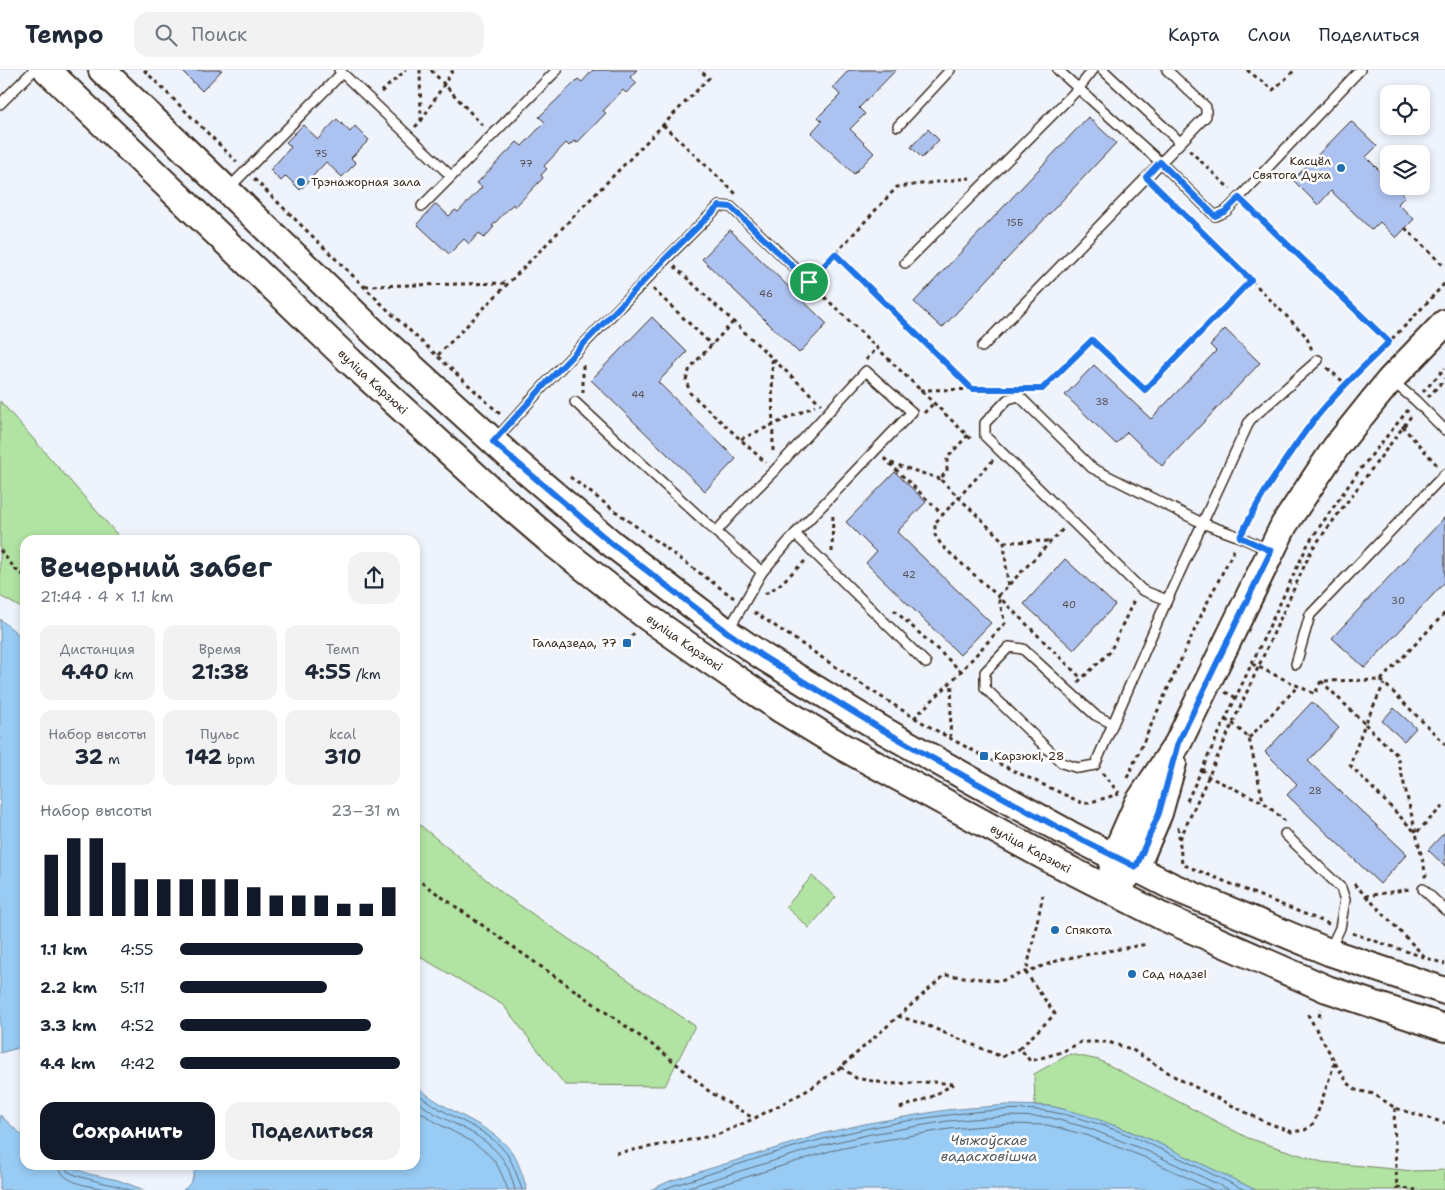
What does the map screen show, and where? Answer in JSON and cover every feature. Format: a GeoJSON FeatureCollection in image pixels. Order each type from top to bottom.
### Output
{"type":"FeatureCollection","features":[{"type":"Feature","properties":{"kind":"street","name":"вуліца Карзюкі"},"geometry":{"type":"LineString","coordinates":[[47,70],[350,362],[554,544],[646,616],[782,710],[841,746],[1055,862],[1161,916],[1327,989],[1445,1028]]}},
{"type":"Feature","properties":{"kind":"street"},"geometry":{"type":"LineString","coordinates":[[102,70],[378,336],[502,433],[611,543],[727,632],[762,656],[881,729],[971,780],[1125,862],[1194,896],[1329,952],[1445,991]]}},
{"type":"Feature","properties":{"kind":"street"},"geometry":{"type":"LineString","coordinates":[[1111,890],[1125,862],[1138,803],[1178,743],[1284,525],[1336,447],[1390,380],[1445,323]]}},
{"type":"Feature","properties":{"kind":"lane"},"geometry":{"type":"LineString","coordinates":[[0,104],[34,70]]}},
{"type":"Feature","properties":{"kind":"lane"},"geometry":{"type":"LineString","coordinates":[[422,206],[557,70]]}},
{"type":"Feature","properties":{"kind":"lane"},"geometry":{"type":"LineString","coordinates":[[898,126],[950,70]]}},
{"type":"Feature","properties":{"kind":"lane"},"geometry":{"type":"LineString","coordinates":[[1058,70],[1160,162],[1215,216],[1226,211],[1239,198],[1360,70]]}},
{"type":"Feature","properties":{"kind":"lane"},"geometry":{"type":"LineString","coordinates":[[905,263],[1078,89],[1093,70]]}},
{"type":"Feature","properties":{"kind":"lane"},"geometry":{"type":"LineString","coordinates":[[1103,70],[1180,142]]}},
{"type":"Feature","properties":{"kind":"lane"},"geometry":{"type":"LineString","coordinates":[[982,347],[1206,116],[1206,108],[1200,100],[1167,70]]}},
{"type":"Feature","properties":{"kind":"lane"},"geometry":{"type":"LineString","coordinates":[[227,190],[340,72],[451,176]]}},
{"type":"Feature","properties":{"kind":"lane"},"geometry":{"type":"LineString","coordinates":[[502,433],[550,379],[666,258],[719,206],[731,207],[798,271]]}},
{"type":"Feature","properties":{"kind":"lane"},"geometry":{"type":"LineString","coordinates":[[1113,724],[1095,715],[1023,649],[1009,647],[985,672],[985,688],[1062,763],[1078,768],[1095,765],[1202,522],[1250,420],[1318,360]]}},
{"type":"Feature","properties":{"kind":"lane"},"geometry":{"type":"LineString","coordinates":[[716,532],[866,371],[912,412],[795,534],[762,572],[747,607],[727,632]]}},
{"type":"Feature","properties":{"kind":"lane"},"geometry":{"type":"LineString","coordinates":[[1390,380],[1418,402],[1445,430]]}},
{"type":"Feature","properties":{"kind":"lane"},"geometry":{"type":"LineString","coordinates":[[1167,600],[1142,590],[984,436],[984,423],[1008,399],[1019,396],[1092,468],[1202,522],[1271,551]]}},
{"type":"Feature","properties":{"kind":"lane"},"geometry":{"type":"LineString","coordinates":[[579,402],[716,532],[762,572]]}},
{"type":"Feature","properties":{"kind":"lane"},"geometry":{"type":"LineString","coordinates":[[1296,664],[1310,615],[1442,471]]}},
{"type":"Feature","properties":{"kind":"lane"},"geometry":{"type":"LineString","coordinates":[[795,534],[926,664]]}},
{"type":"Feature","properties":{"kind":"lane"},"geometry":{"type":"LineString","coordinates":[[1285,834],[1340,888],[1345,900],[1340,928],[1329,952]]}},
{"type":"Feature","properties":{"kind":"lane"},"geometry":{"type":"LineString","coordinates":[[1419,885],[1445,910]]}},
{"type":"Feature","properties":{"kind":"path"},"geometry":{"type":"LineString","coordinates":[[144,70],[395,317],[438,356],[502,433]]}},
{"type":"Feature","properties":{"kind":"path"},"geometry":{"type":"LineString","coordinates":[[371,101],[406,70]]}},
{"type":"Feature","properties":{"kind":"path"},"geometry":{"type":"LineString","coordinates":[[420,70],[420,121]]}},
{"type":"Feature","properties":{"kind":"path"},"geometry":{"type":"LineString","coordinates":[[431,70],[492,135]]}},
{"type":"Feature","properties":{"kind":"path"},"geometry":{"type":"LineString","coordinates":[[407,135],[420,121],[453,70]]}},
{"type":"Feature","properties":{"kind":"path"},"geometry":{"type":"LineString","coordinates":[[438,356],[709,78],[699,70]]}},
{"type":"Feature","properties":{"kind":"path"},"geometry":{"type":"LineString","coordinates":[[1247,70],[1273,90],[1295,70]]}},
{"type":"Feature","properties":{"kind":"path"},"geometry":{"type":"LineString","coordinates":[[1180,142],[1389,342]]}},
{"type":"Feature","properties":{"kind":"path"},"geometry":{"type":"LineString","coordinates":[[809,282],[897,187],[993,176]]}},
{"type":"Feature","properties":{"kind":"path"},"geometry":{"type":"LineString","coordinates":[[1146,177],[1306,336],[1318,360],[1346,384]]}},
{"type":"Feature","properties":{"kind":"path"},"geometry":{"type":"LineString","coordinates":[[1405,228],[1445,267]]}},
{"type":"Feature","properties":{"kind":"path"},"geometry":{"type":"LineString","coordinates":[[835,254],[972,389]]}},
{"type":"Feature","properties":{"kind":"path"},"geometry":{"type":"LineString","coordinates":[[666,258],[820,404]]}},
{"type":"Feature","properties":{"kind":"path"},"geometry":{"type":"LineString","coordinates":[[798,271],[974,442]]}},
{"type":"Feature","properties":{"kind":"path"},"geometry":{"type":"LineString","coordinates":[[1025,389],[1042,389],[1092,340],[1145,390],[1251,280]]}},
{"type":"Feature","properties":{"kind":"path"},"geometry":{"type":"LineString","coordinates":[[364,286],[509,283]]}},
{"type":"Feature","properties":{"kind":"path"},"geometry":{"type":"LineString","coordinates":[[568,476],[747,607],[914,718],[950,738],[1084,804],[1119,794],[1205,607],[1254,508],[1305,431],[1346,384],[1445,283]]}},
{"type":"Feature","properties":{"kind":"path"},"geometry":{"type":"LineString","coordinates":[[652,288],[712,346]]}},
{"type":"Feature","properties":{"kind":"path"},"geometry":{"type":"LineString","coordinates":[[734,322],[690,368],[686,380],[690,393],[766,463]]}},
{"type":"Feature","properties":{"kind":"path"},"geometry":{"type":"LineString","coordinates":[[866,360],[878,347]]}},
{"type":"Feature","properties":{"kind":"path"},"geometry":{"type":"LineString","coordinates":[[579,402],[584,359]]}},
{"type":"Feature","properties":{"kind":"path"},"geometry":{"type":"LineString","coordinates":[[772,359],[772,456],[779,450]]}},
{"type":"Feature","properties":{"kind":"path"},"geometry":{"type":"LineString","coordinates":[[1179,840],[1312,549],[1403,426],[1418,402],[1445,368]]}},
{"type":"Feature","properties":{"kind":"path"},"geometry":{"type":"LineString","coordinates":[[1185,804],[1309,542],[1358,472],[1398,422],[1418,402],[1445,380]]}},
{"type":"Feature","properties":{"kind":"path"},"geometry":{"type":"LineString","coordinates":[[920,390],[1007,389]]}},
{"type":"Feature","properties":{"kind":"path"},"geometry":{"type":"LineString","coordinates":[[741,439],[820,404],[822,406],[828,400]]}},
{"type":"Feature","properties":{"kind":"path"},"geometry":{"type":"LineString","coordinates":[[921,416],[934,403]]}},
{"type":"Feature","properties":{"kind":"path"},"geometry":{"type":"LineString","coordinates":[[1398,422],[1442,471]]}},
{"type":"Feature","properties":{"kind":"path"},"geometry":{"type":"LineString","coordinates":[[940,478],[947,471],[947,458],[968,435]]}},
{"type":"Feature","properties":{"kind":"path"},"geometry":{"type":"LineString","coordinates":[[987,454],[994,460],[935,523],[935,535],[942,546],[998,596],[1081,678]]}},
{"type":"Feature","properties":{"kind":"path"},"geometry":{"type":"LineString","coordinates":[[882,456],[943,515]]}},
{"type":"Feature","properties":{"kind":"path"},"geometry":{"type":"LineString","coordinates":[[889,462],[940,478],[1004,542],[1008,586]]}},
{"type":"Feature","properties":{"kind":"path"},"geometry":{"type":"LineString","coordinates":[[747,607],[778,586],[822,544],[832,554],[833,509]]}},
{"type":"Feature","properties":{"kind":"path"},"geometry":{"type":"LineString","coordinates":[[998,596],[1063,529],[1056,522]]}},
{"type":"Feature","properties":{"kind":"path"},"geometry":{"type":"LineString","coordinates":[[1004,542],[1052,541]]}},
{"type":"Feature","properties":{"kind":"path"},"geometry":{"type":"LineString","coordinates":[[0,550],[20,573]]}},
{"type":"Feature","properties":{"kind":"path"},"geometry":{"type":"LineString","coordinates":[[914,718],[952,681],[1005,624],[998,596]]}},
{"type":"Feature","properties":{"kind":"path"},"geometry":{"type":"LineString","coordinates":[[1068,691],[1110,652],[1136,598]]}},
{"type":"Feature","properties":{"kind":"path"},"geometry":{"type":"LineString","coordinates":[[889,606],[961,671]]}},
{"type":"Feature","properties":{"kind":"path"},"geometry":{"type":"LineString","coordinates":[[1321,681],[1381,680],[1445,613]]}},
{"type":"Feature","properties":{"kind":"path"},"geometry":{"type":"LineString","coordinates":[[1252,664],[1316,694],[1321,681]]}},
{"type":"Feature","properties":{"kind":"path"},"geometry":{"type":"LineString","coordinates":[[1381,680],[1445,744]]}},
{"type":"Feature","properties":{"kind":"path"},"geometry":{"type":"LineString","coordinates":[[950,738],[952,681]]}},
{"type":"Feature","properties":{"kind":"path"},"geometry":{"type":"LineString","coordinates":[[1321,681],[1397,755],[1426,875],[1419,885],[1409,890],[1366,896]]}},
{"type":"Feature","properties":{"kind":"path"},"geometry":{"type":"LineString","coordinates":[[1384,684],[1365,724],[1350,765],[1416,833]]}},
{"type":"Feature","properties":{"kind":"path"},"geometry":{"type":"LineString","coordinates":[[1249,738],[1298,686]]}},
{"type":"Feature","properties":{"kind":"path"},"geometry":{"type":"LineString","coordinates":[[1225,720],[1232,723],[1249,738],[1263,802]]}},
{"type":"Feature","properties":{"kind":"path"},"geometry":{"type":"LineString","coordinates":[[1095,765],[1119,794]]}},
{"type":"Feature","properties":{"kind":"path"},"geometry":{"type":"LineString","coordinates":[[1202,769],[1209,777],[1263,802],[1286,822]]}},
{"type":"Feature","properties":{"kind":"path"},"geometry":{"type":"LineString","coordinates":[[1416,833],[1445,804]]}},
{"type":"Feature","properties":{"kind":"path"},"geometry":{"type":"LineString","coordinates":[[1177,821],[1182,864],[1245,890]]}},
{"type":"Feature","properties":{"kind":"path"},"geometry":{"type":"LineString","coordinates":[[420,882],[661,1051],[710,1092],[753,1119]]}},
{"type":"Feature","properties":{"kind":"path"},"geometry":{"type":"LineString","coordinates":[[1352,882],[1425,958]]}},
{"type":"Feature","properties":{"kind":"path"},"geometry":{"type":"LineString","coordinates":[[898,1016],[926,1025],[1002,1057],[1020,1048],[1055,1014],[1026,973],[1044,895]]}},
{"type":"Feature","properties":{"kind":"path"},"geometry":{"type":"LineString","coordinates":[[616,1153],[717,1135],[753,1119],[810,1089],[841,1067],[945,975],[1001,981],[1062,959],[1148,944]]}},
{"type":"Feature","properties":{"kind":"path"},"geometry":{"type":"LineString","coordinates":[[1307,1012],[1347,1082],[1356,1090],[1374,1094],[1395,1108],[1445,1123]]}},
{"type":"Feature","properties":{"kind":"path"},"geometry":{"type":"LineString","coordinates":[[1020,1048],[1030,1061],[1062,1052],[1081,1042],[1108,1042],[1131,1049],[1177,1078],[1263,1121],[1292,1132],[1305,1130],[1314,1123],[1335,1062]]}},
{"type":"Feature","properties":{"kind":"path"},"geometry":{"type":"LineString","coordinates":[[841,1067],[856,1078],[889,1084],[933,1082],[954,1084],[931,1097],[900,1108]]}},
{"type":"Feature","properties":{"kind":"path"},"geometry":{"type":"LineString","coordinates":[[1395,1108],[1397,1188],[1416,1190]]}},
{"type":"Feature","properties":{"kind":"green space"},"geometry":{"type":"Polygon","coordinates":[[[0,401],[118,535],[20,535],[20,607],[0,596],[0,401]]]}},
{"type":"Feature","properties":{"kind":"green space"},"geometry":{"type":"Polygon","coordinates":[[[420,825],[505,895],[695,1026],[665,1086],[565,1085],[503,1005],[420,957],[420,825]]]}},
{"type":"Feature","properties":{"kind":"green space"},"geometry":{"type":"Polygon","coordinates":[[[812,876],[836,897],[809,928],[786,907],[812,876]]]}},
{"type":"Feature","properties":{"kind":"green space"},"geometry":{"type":"Polygon","coordinates":[[[1070,1054],[1099,1060],[1248,1138],[1322,1162],[1413,1171],[1445,1170],[1445,1190],[1256,1190],[1152,1140],[1122,1128],[1067,1110],[1035,1105],[1034,1074],[1070,1054]]]}},
{"type":"Feature","properties":{"kind":"water"},"geometry":{"type":"Polygon","coordinates":[[[0,619],[20,636],[20,1047],[0,1053],[0,619]]]}},
{"type":"Feature","properties":{"kind":"water"},"geometry":{"type":"Polygon","coordinates":[[[420,1088],[431,1098],[482,1127],[505,1144],[516,1159],[527,1190],[183,1190],[189,1185],[194,1170],[420,1170],[420,1088]]]}},
{"type":"Feature","properties":{"kind":"water","name":"Чыжоўскае вадасховішча"},"geometry":{"type":"Polygon","coordinates":[[[1008,1105],[1050,1106],[1092,1117],[1152,1140],[1256,1190],[650,1190],[670,1181],[825,1133],[869,1123],[946,1110],[1008,1105]]]}},
{"type":"Feature","properties":{"kind":"water"},"geometry":{"type":"Polygon","coordinates":[[[0,1115],[20,1133],[20,1170],[79,1170],[118,1180],[144,1190],[0,1190],[0,1115]]]}},
{"type":"Feature","properties":{"kind":"building"},"geometry":{"type":"Polygon","coordinates":[[[181,70],[222,70],[202,91],[181,70]]]}},
{"type":"Feature","properties":{"kind":"building"},"geometry":{"type":"Polygon","coordinates":[[[593,70],[637,70],[630,77],[637,83],[626,93],[623,90],[603,111],[606,113],[577,143],[574,141],[569,146],[566,143],[544,166],[547,169],[541,175],[543,178],[515,207],[513,204],[492,226],[494,227],[484,238],[479,233],[469,244],[464,239],[449,254],[417,224],[436,204],[449,216],[455,210],[458,212],[482,187],[477,183],[517,142],[522,146],[545,122],[539,117],[578,79],[582,82],[593,70]]]}},
{"type":"Feature","properties":{"kind":"building"},"geometry":{"type":"Polygon","coordinates":[[[849,70],[896,70],[859,108],[865,114],[850,129],[874,153],[854,174],[811,133],[822,121],[818,117],[840,95],[833,87],[849,70]]]}},
{"type":"Feature","properties":{"kind":"building"},"geometry":{"type":"Polygon","coordinates":[[[1088,117],[1116,143],[942,328],[914,302],[1088,117]]]}},
{"type":"Feature","properties":{"kind":"building"},"geometry":{"type":"Polygon","coordinates":[[[337,119],[350,132],[355,126],[369,140],[351,158],[356,163],[342,177],[326,162],[300,190],[286,176],[281,181],[270,170],[291,147],[286,142],[303,125],[318,139],[337,119]]]}},
{"type":"Feature","properties":{"kind":"building","name":"Касцёл Святога Духа"},"geometry":{"type":"Polygon","coordinates":[[[1351,121],[1377,146],[1366,157],[1380,171],[1380,195],[1404,195],[1398,204],[1414,219],[1396,238],[1380,222],[1372,230],[1331,191],[1318,205],[1293,180],[1351,121]]]}},
{"type":"Feature","properties":{"kind":"building"},"geometry":{"type":"Polygon","coordinates":[[[928,129],[939,140],[922,158],[911,147],[928,129]]]}},
{"type":"Feature","properties":{"kind":"building"},"geometry":{"type":"Polygon","coordinates":[[[730,230],[827,324],[799,353],[702,259],[730,230]]]}},
{"type":"Feature","properties":{"kind":"building"},"geometry":{"type":"Polygon","coordinates":[[[652,317],[687,352],[658,382],[736,459],[705,491],[591,380],[652,317]]]}},
{"type":"Feature","properties":{"kind":"building"},"geometry":{"type":"Polygon","coordinates":[[[1225,329],[1260,363],[1162,466],[1127,432],[1116,444],[1065,395],[1094,365],[1151,419],[1216,351],[1210,345],[1225,329]]]}},
{"type":"Feature","properties":{"kind":"building"},"geometry":{"type":"Polygon","coordinates":[[[895,472],[926,502],[897,532],[991,623],[960,655],[866,563],[876,552],[846,522],[895,472]]]}},
{"type":"Feature","properties":{"kind":"building"},"geometry":{"type":"Polygon","coordinates":[[[1445,517],[1445,582],[1365,668],[1332,638],[1445,517]]]}},
{"type":"Feature","properties":{"kind":"building"},"geometry":{"type":"Polygon","coordinates":[[[1065,559],[1115,605],[1074,650],[1024,604],[1065,559]]]}},
{"type":"Feature","properties":{"kind":"building"},"geometry":{"type":"Polygon","coordinates":[[[1312,702],[1339,728],[1308,761],[1407,854],[1380,884],[1287,795],[1297,784],[1265,752],[1312,702]]]}},
{"type":"Feature","properties":{"kind":"building"},"geometry":{"type":"Polygon","coordinates":[[[1394,708],[1416,728],[1404,741],[1382,721],[1394,708]]]}},
{"type":"Feature","properties":{"kind":"building"},"geometry":{"type":"Polygon","coordinates":[[[1445,832],[1445,866],[1428,850],[1445,832]]]}},
{"type":"Feature","properties":{"kind":"place","name":"Касцёл Святога Духа"},"geometry":{"type":"Point","coordinates":[1341,168]}},
{"type":"Feature","properties":{"kind":"place","name":"Трэнажорная зала"},"geometry":{"type":"Point","coordinates":[301,182]}},
{"type":"Feature","properties":{"kind":"place","name":"Галадзеда, 77"},"geometry":{"type":"Point","coordinates":[627,643]}},
{"type":"Feature","properties":{"kind":"place","name":"Карзюкі, 28"},"geometry":{"type":"Point","coordinates":[984,756]}},
{"type":"Feature","properties":{"kind":"place","name":"Спякота"},"geometry":{"type":"Point","coordinates":[1055,930]}},
{"type":"Feature","properties":{"kind":"place","name":"Сад надзеі"},"geometry":{"type":"Point","coordinates":[1132,974]}},
{"type":"Feature","properties":{"kind":"route"},"geometry":{"type":"LineString","coordinates":[[1160,162],[1215,216],[1226,211],[1239,198],[1389,342],[1346,384],[1305,431],[1254,508],[1240,537],[1271,551],[1178,743],[1159,813],[1136,867],[1070,834],[971,780],[881,729],[762,656],[727,632],[611,543],[493,442],[550,379],[666,258],[719,206],[731,207],[809,282],[835,254],[972,389],[1042,389],[1092,340],[1145,390],[1251,280],[1146,177],[1160,162]]}}]}
